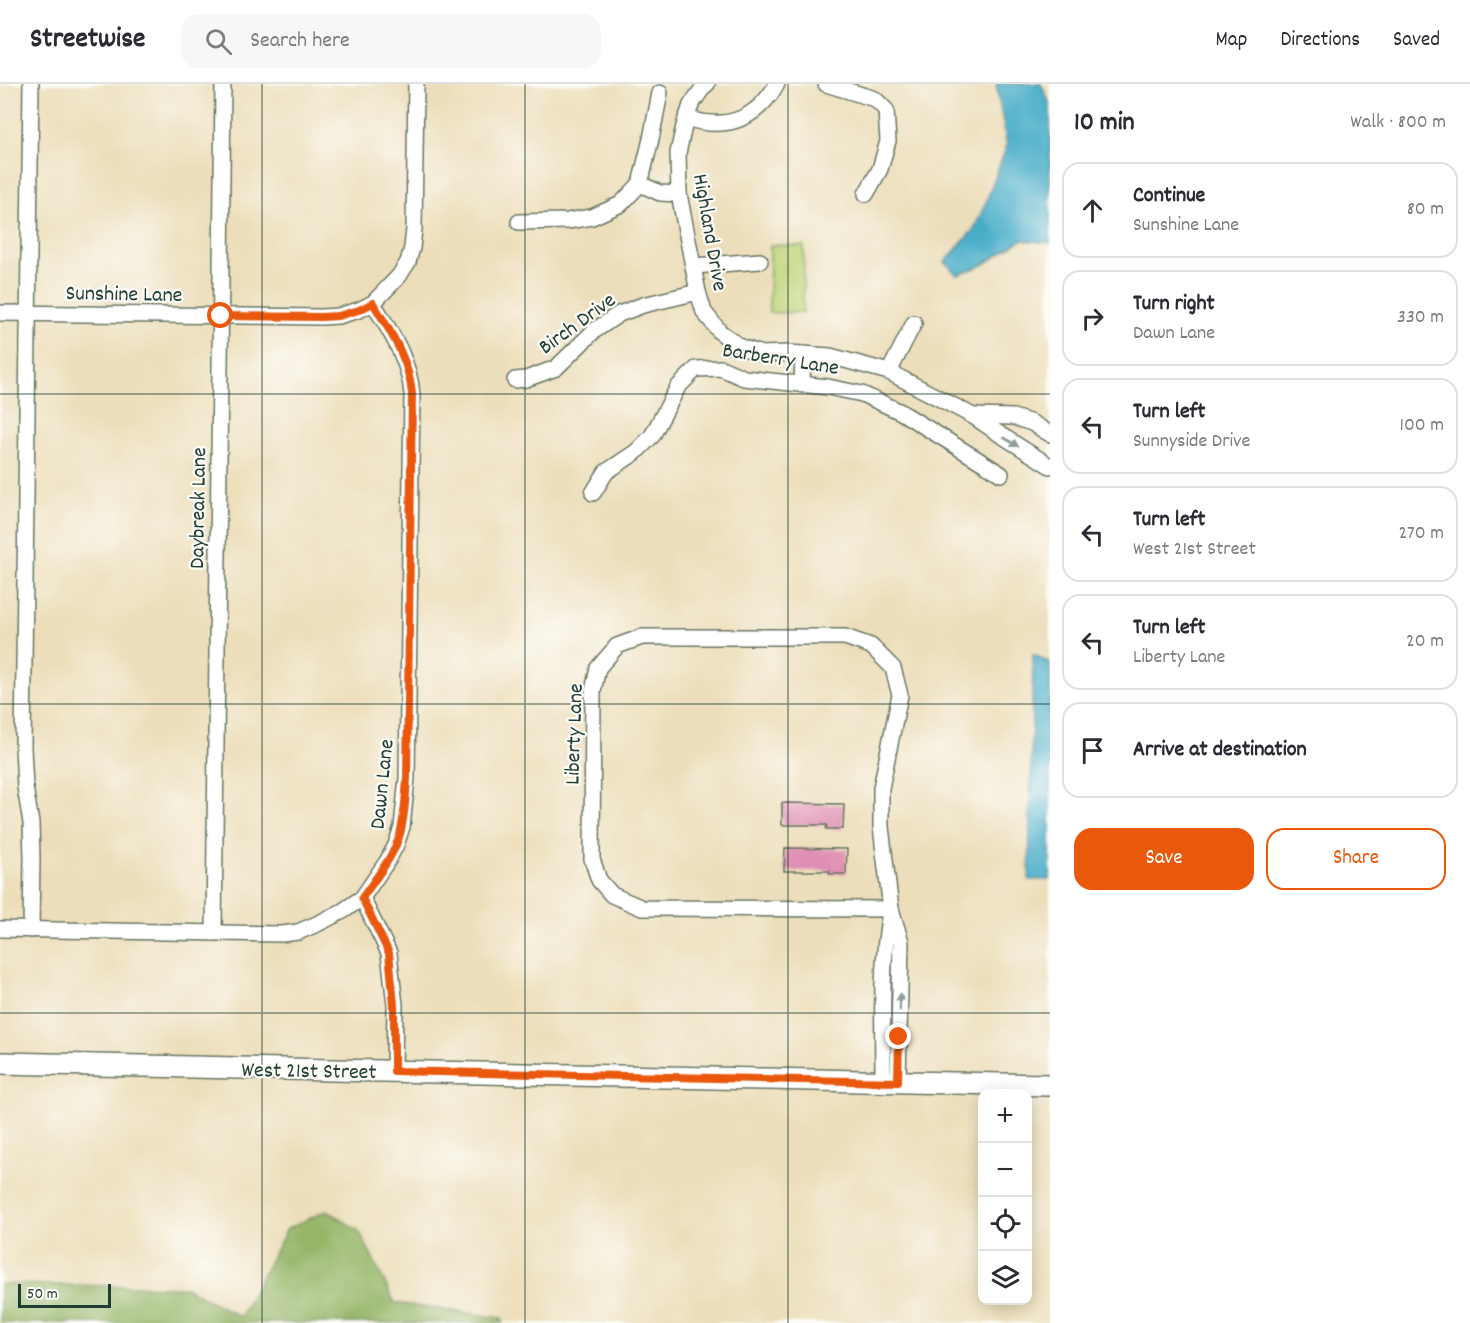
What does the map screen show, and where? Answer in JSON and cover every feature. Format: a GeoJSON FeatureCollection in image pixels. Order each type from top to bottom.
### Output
{"type":"FeatureCollection","features":[{"type":"Feature","properties":{"kind":"street"},"geometry":{"type":"LineString","coordinates":[[31,84],[23,747],[25,786],[31,823],[31,930]]}},
{"type":"Feature","properties":{"kind":"street","name":"Daybreak Lane"},"geometry":{"type":"LineString","coordinates":[[214,933],[223,84]]}},
{"type":"Feature","properties":{"kind":"street","name":"Sunshine Lane"},"geometry":{"type":"LineString","coordinates":[[0,314],[321,317],[338,316],[373,303],[399,276],[408,262],[412,248],[416,84]]}},
{"type":"Feature","properties":{"kind":"street","name":"Highland Drive"},"geometry":{"type":"LineString","coordinates":[[707,84],[691,105],[686,118],[678,153],[679,194],[704,312],[720,332],[741,347],[762,354],[830,356],[889,372],[974,416],[1050,466]]}},
{"type":"Feature","properties":{"kind":"street"},"geometry":{"type":"LineString","coordinates":[[686,118],[701,123],[716,124],[746,117],[759,108],[777,84]]}},
{"type":"Feature","properties":{"kind":"street"},"geometry":{"type":"LineString","coordinates":[[826,84],[875,99],[886,110],[888,141],[880,169],[866,194]]}},
{"type":"Feature","properties":{"kind":"street"},"geometry":{"type":"LineString","coordinates":[[519,222],[567,221],[592,217],[621,204],[640,184],[660,93]]}},
{"type":"Feature","properties":{"kind":"street"},"geometry":{"type":"LineString","coordinates":[[640,184],[660,193],[679,194]]}},
{"type":"Feature","properties":{"kind":"street"},"geometry":{"type":"LineString","coordinates":[[694,266],[760,261]]}},
{"type":"Feature","properties":{"kind":"street","name":"Birch Drive"},"geometry":{"type":"LineString","coordinates":[[515,380],[526,379],[556,368],[594,331],[619,314],[643,304],[699,292]]}},
{"type":"Feature","properties":{"kind":"street","name":"Dawn Lane"},"geometry":{"type":"LineString","coordinates":[[0,929],[282,934],[298,932],[343,911],[362,898],[388,860],[402,827],[407,778],[412,394],[411,378],[403,355],[373,303]]}},
{"type":"Feature","properties":{"kind":"street"},"geometry":{"type":"LineString","coordinates":[[889,372],[914,323]]}},
{"type":"Feature","properties":{"kind":"street"},"geometry":{"type":"LineString","coordinates":[[802,385],[803,354]]}},
{"type":"Feature","properties":{"kind":"street","name":"Barberry Lane"},"geometry":{"type":"LineString","coordinates":[[593,493],[606,472],[636,452],[652,436],[678,387],[696,369],[721,368],[744,378],[828,387],[862,394],[901,412],[1001,474]]}},
{"type":"Feature","properties":{"kind":"street","name":"Highland Drive"},"geometry":{"type":"LineString","coordinates":[[974,416],[1013,417],[1032,423],[1050,434]]}},
{"type":"Feature","properties":{"kind":"street","name":"Liberty Lane"},"geometry":{"type":"LineString","coordinates":[[890,1082],[901,942],[891,909],[881,827],[880,788],[900,695],[893,668],[871,646],[845,637],[642,637],[617,646],[598,668],[593,690],[592,859],[599,880],[612,895],[642,908],[891,909]]}},
{"type":"Feature","properties":{"kind":"street"},"geometry":{"type":"LineString","coordinates":[[362,898],[389,953],[394,1005],[394,1071]]}},
{"type":"Feature","properties":{"kind":"street","name":"West 21st Street"},"geometry":{"type":"LineString","coordinates":[[0,1063],[1050,1085]]}},
{"type":"Feature","properties":{"kind":"green space"},"geometry":{"type":"Polygon","coordinates":[[[770,245],[804,246],[803,312],[769,313],[770,245]]]}},
{"type":"Feature","properties":{"kind":"green space"},"geometry":{"type":"Polygon","coordinates":[[[327,1210],[359,1231],[395,1303],[502,1318],[503,1323],[0,1323],[0,1284],[185,1287],[240,1317],[287,1229],[327,1210]]]}},
{"type":"Feature","properties":{"kind":"water"},"geometry":{"type":"Polygon","coordinates":[[[996,84],[1041,84],[1050,104],[1050,243],[1021,240],[983,265],[957,275],[945,262],[974,229],[1007,145],[996,84]]]}},
{"type":"Feature","properties":{"kind":"water"},"geometry":{"type":"Polygon","coordinates":[[[1033,654],[1050,663],[1050,880],[1029,880],[1033,654]]]}},
{"type":"Feature","properties":{"kind":"building"},"geometry":{"type":"Polygon","coordinates":[[[782,803],[844,804],[843,829],[826,829],[827,825],[782,825],[782,803]]]}},
{"type":"Feature","properties":{"kind":"building"},"geometry":{"type":"Polygon","coordinates":[[[785,848],[847,849],[846,874],[829,874],[830,871],[784,871],[785,848]]]}},
{"type":"Feature","properties":{"kind":"route"},"geometry":{"type":"LineString","coordinates":[[221,316],[338,316],[373,303],[403,355],[411,378],[407,778],[402,827],[396,844],[362,898],[389,953],[394,1005],[394,1071],[898,1082],[899,1037]]}}]}
